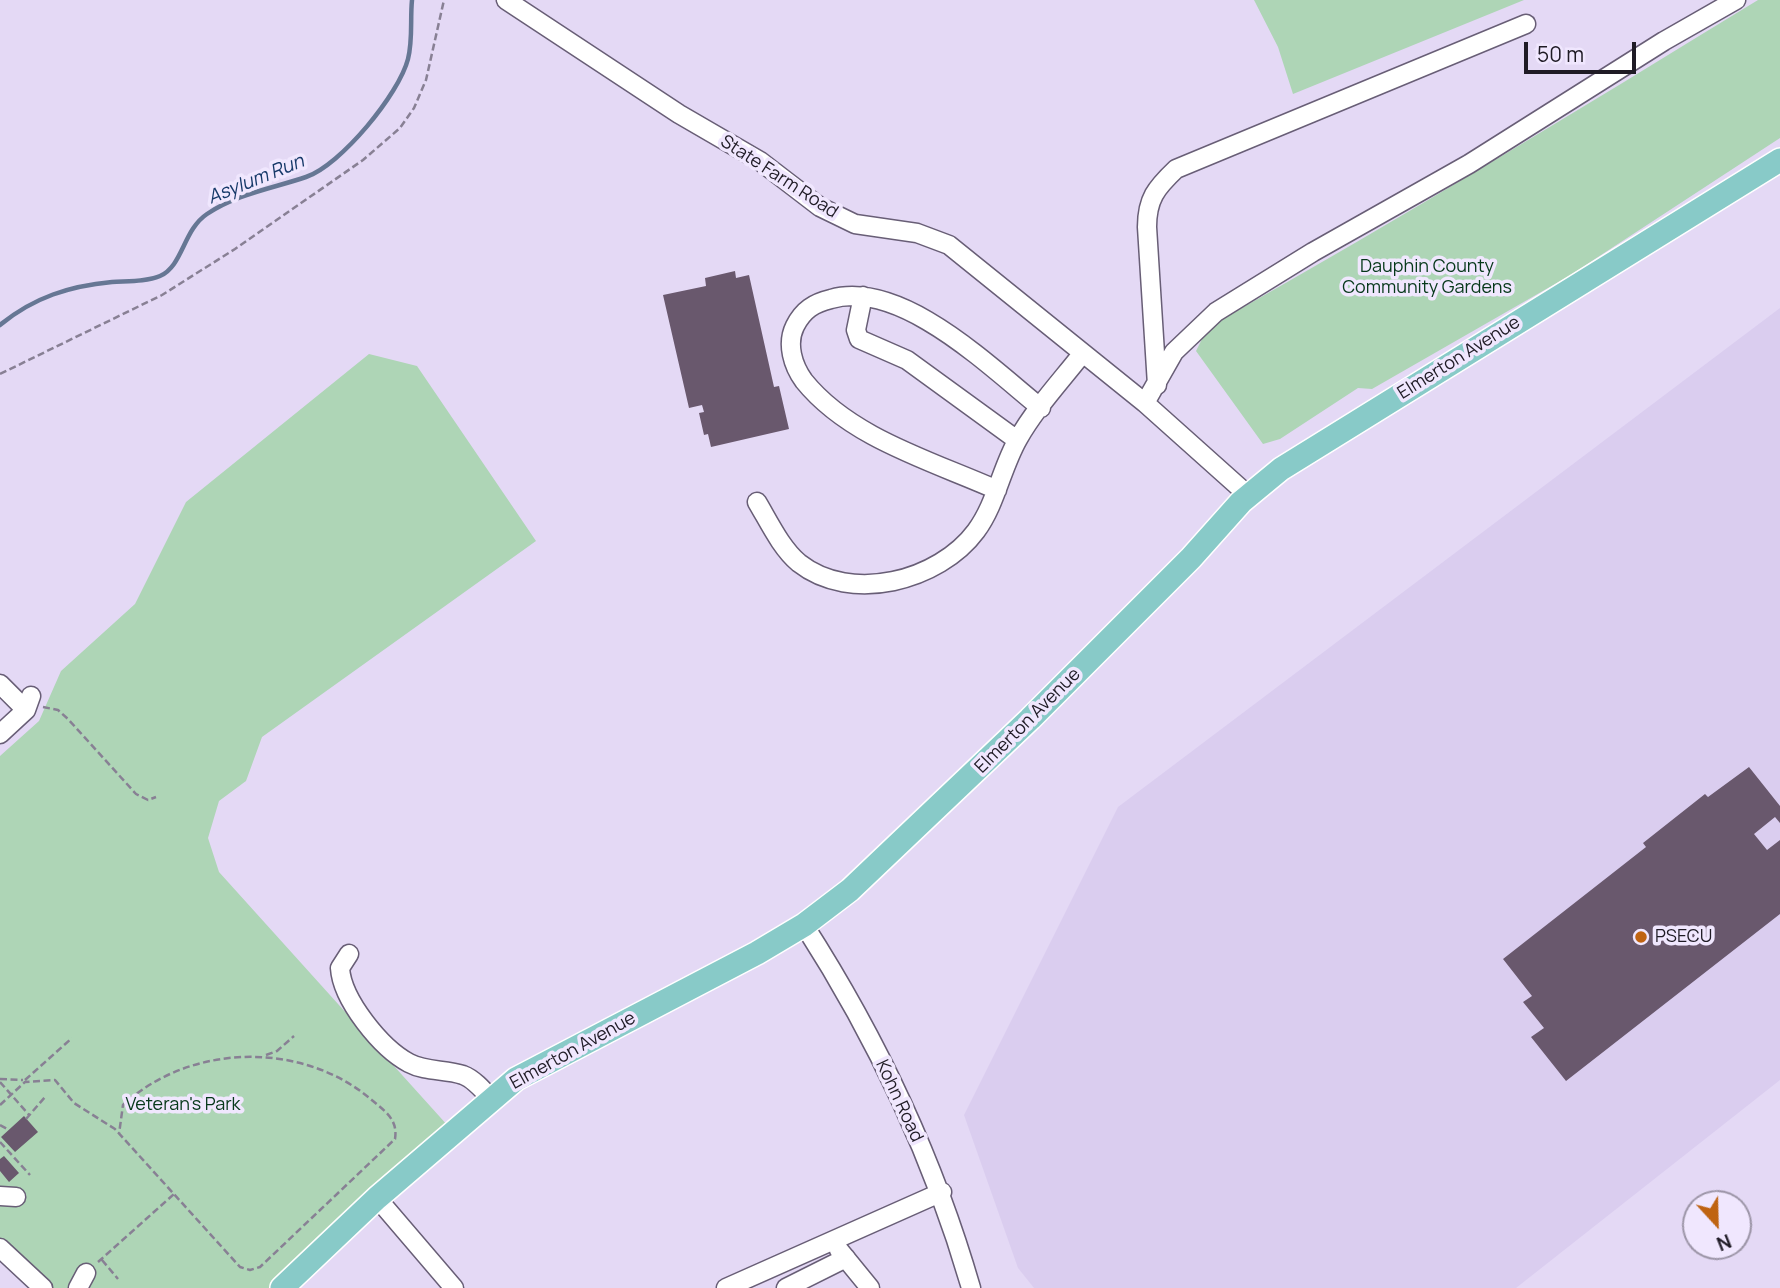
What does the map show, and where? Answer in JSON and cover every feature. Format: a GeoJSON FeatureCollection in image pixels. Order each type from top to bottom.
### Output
{"type":"FeatureCollection","features":[{"type":"Feature","properties":{"kind":"main road","name":"Elmerton Avenue"},"geometry":{"type":"LineString","coordinates":[[282,1288],[377,1198],[516,1079],[757,953],[804,925],[850,890],[909,838],[1135,615],[1250,496],[1281,469],[1780,160]]}},
{"type":"Feature","properties":{"kind":"street","name":"State Farm Road"},"geometry":{"type":"LineString","coordinates":[[506,0],[679,114],[760,161],[820,207],[855,224],[917,233],[948,245],[1145,404],[1250,496]]}},
{"type":"Feature","properties":{"kind":"street"},"geometry":{"type":"LineString","coordinates":[[1145,404],[1174,352],[1216,312],[1313,252],[1469,164],[1664,41],[1736,0]]}},
{"type":"Feature","properties":{"kind":"street"},"geometry":{"type":"LineString","coordinates":[[1157,385],[1147,227],[1147,209],[1153,191],[1176,169],[1526,24]]}},
{"type":"Feature","properties":{"kind":"street"},"geometry":{"type":"LineString","coordinates":[[997,490],[872,435],[825,402],[795,368],[792,355],[793,331],[802,313],[821,302],[844,295],[863,296],[900,307],[942,330],[1041,408]]}},
{"type":"Feature","properties":{"kind":"street"},"geometry":{"type":"LineString","coordinates":[[863,296],[856,330],[859,339],[907,360],[1017,440]]}},
{"type":"Feature","properties":{"kind":"street"},"geometry":{"type":"LineString","coordinates":[[757,502],[781,542],[800,563],[831,579],[868,583],[933,569],[976,531],[997,490],[1017,440],[1082,354]]}},
{"type":"Feature","properties":{"kind":"street"},"geometry":{"type":"LineString","coordinates":[[0,684],[29,703],[0,734]]}},
{"type":"Feature","properties":{"kind":"street","name":"Kohn Road"},"geometry":{"type":"LineString","coordinates":[[804,925],[860,1018],[942,1192],[971,1288]]}},
{"type":"Feature","properties":{"kind":"street"},"geometry":{"type":"LineString","coordinates":[[349,954],[340,968],[346,990],[357,1011],[393,1052],[422,1068],[463,1075],[492,1100]]}},
{"type":"Feature","properties":{"kind":"street"},"geometry":{"type":"LineString","coordinates":[[726,1288],[942,1192]]}},
{"type":"Feature","properties":{"kind":"street"},"geometry":{"type":"LineString","coordinates":[[377,1198],[454,1288]]}},
{"type":"Feature","properties":{"kind":"street"},"geometry":{"type":"LineString","coordinates":[[831,1240],[870,1288]]}},
{"type":"Feature","properties":{"kind":"street"},"geometry":{"type":"LineString","coordinates":[[0,1248],[43,1288]]}},
{"type":"Feature","properties":{"kind":"street"},"geometry":{"type":"LineString","coordinates":[[786,1288],[846,1258]]}},
{"type":"Feature","properties":{"kind":"path"},"geometry":{"type":"LineString","coordinates":[[0,374],[162,295],[235,249],[363,160],[400,128],[414,108],[426,80],[444,0]]}},
{"type":"Feature","properties":{"kind":"path"},"geometry":{"type":"LineString","coordinates":[[29,703],[58,710],[136,794],[148,800],[156,797]]}},
{"type":"Feature","properties":{"kind":"path"},"geometry":{"type":"LineString","coordinates":[[263,1056],[277,1051],[294,1036]]}},
{"type":"Feature","properties":{"kind":"path"},"geometry":{"type":"LineString","coordinates":[[0,1105],[72,1038]]}},
{"type":"Feature","properties":{"kind":"path"},"geometry":{"type":"LineString","coordinates":[[0,1081],[55,1080],[74,1103],[115,1129],[119,1134],[240,1267],[258,1269],[395,1139],[394,1121],[354,1087],[311,1066],[263,1056],[217,1059],[161,1079],[123,1105],[119,1134]]}},
{"type":"Feature","properties":{"kind":"path"},"geometry":{"type":"LineString","coordinates":[[0,1081],[28,1118],[35,1111],[32,1109],[45,1097]]}},
{"type":"Feature","properties":{"kind":"path"},"geometry":{"type":"LineString","coordinates":[[0,1125],[9,1130]]}},
{"type":"Feature","properties":{"kind":"path"},"geometry":{"type":"LineString","coordinates":[[0,1142],[30,1175]]}},
{"type":"Feature","properties":{"kind":"path"},"geometry":{"type":"LineString","coordinates":[[11,1164],[14,1156]]}},
{"type":"Feature","properties":{"kind":"path"},"geometry":{"type":"LineString","coordinates":[[19,1173],[24,1169]]}},
{"type":"Feature","properties":{"kind":"path"},"geometry":{"type":"LineString","coordinates":[[82,1281],[101,1259],[174,1194]]}},
{"type":"Feature","properties":{"kind":"path"},"geometry":{"type":"LineString","coordinates":[[101,1259],[118,1279]]}},
{"type":"Feature","properties":{"kind":"shaded area"},"geometry":{"type":"Polygon","coordinates":[[[1780,308],[1780,1080],[1516,1288],[1034,1288],[1018,1268],[964,1115],[1118,807],[1780,308]]]}},
{"type":"Feature","properties":{"kind":"green space"},"geometry":{"type":"Polygon","coordinates":[[[1254,0],[1524,0],[1293,94],[1278,47],[1254,0]]]}},
{"type":"Feature","properties":{"kind":"green space","name":"Dauphin County Community Gardens"},"geometry":{"type":"Polygon","coordinates":[[[1758,0],[1780,0],[1780,138],[1569,276],[1372,389],[1358,388],[1280,439],[1263,444],[1196,351],[1205,333],[1219,321],[1423,203],[1758,0]]]}},
{"type":"Feature","properties":{"kind":"green space","name":"Veteran's Park"},"geometry":{"type":"Polygon","coordinates":[[[369,354],[417,366],[536,541],[262,737],[246,781],[219,801],[208,838],[219,872],[449,1127],[271,1288],[53,1288],[0,1240],[0,756],[39,721],[61,671],[135,604],[186,502],[369,354]]]}},
{"type":"Feature","properties":{"kind":"building"},"geometry":{"type":"Polygon","coordinates":[[[735,271],[736,278],[749,275],[774,387],[779,386],[789,429],[711,447],[708,434],[704,435],[699,413],[704,412],[702,405],[689,408],[663,295],[706,286],[705,278],[735,271]]]}},
{"type":"Feature","properties":{"kind":"building","name":"PSECU"},"geometry":{"type":"Polygon","coordinates":[[[1749,767],[1780,806],[1780,823],[1775,817],[1754,834],[1767,850],[1780,840],[1780,914],[1566,1081],[1531,1037],[1544,1028],[1523,1002],[1532,996],[1503,959],[1646,847],[1643,843],[1705,794],[1708,797],[1749,767]]]}},
{"type":"Feature","properties":{"kind":"building"},"geometry":{"type":"Polygon","coordinates":[[[24,1116],[38,1132],[15,1152],[1,1137],[24,1116]]]}},
{"type":"Feature","properties":{"kind":"building"},"geometry":{"type":"Polygon","coordinates":[[[4,1156],[19,1173],[9,1182],[0,1171],[0,1159],[4,1156]]]}},
{"type":"Feature","properties":{"kind":"waterway","name":"Asylum Run"},"geometry":{"type":"LineString","coordinates":[[0,325],[26,307],[53,294],[97,284],[160,276],[174,264],[193,229],[207,214],[243,196],[306,177],[320,170],[367,127],[393,91],[410,52],[412,0]]}},
{"type":"Feature","properties":{"kind":"place","name":"PSECU"},"geometry":{"type":"Point","coordinates":[1641,937]}}]}
